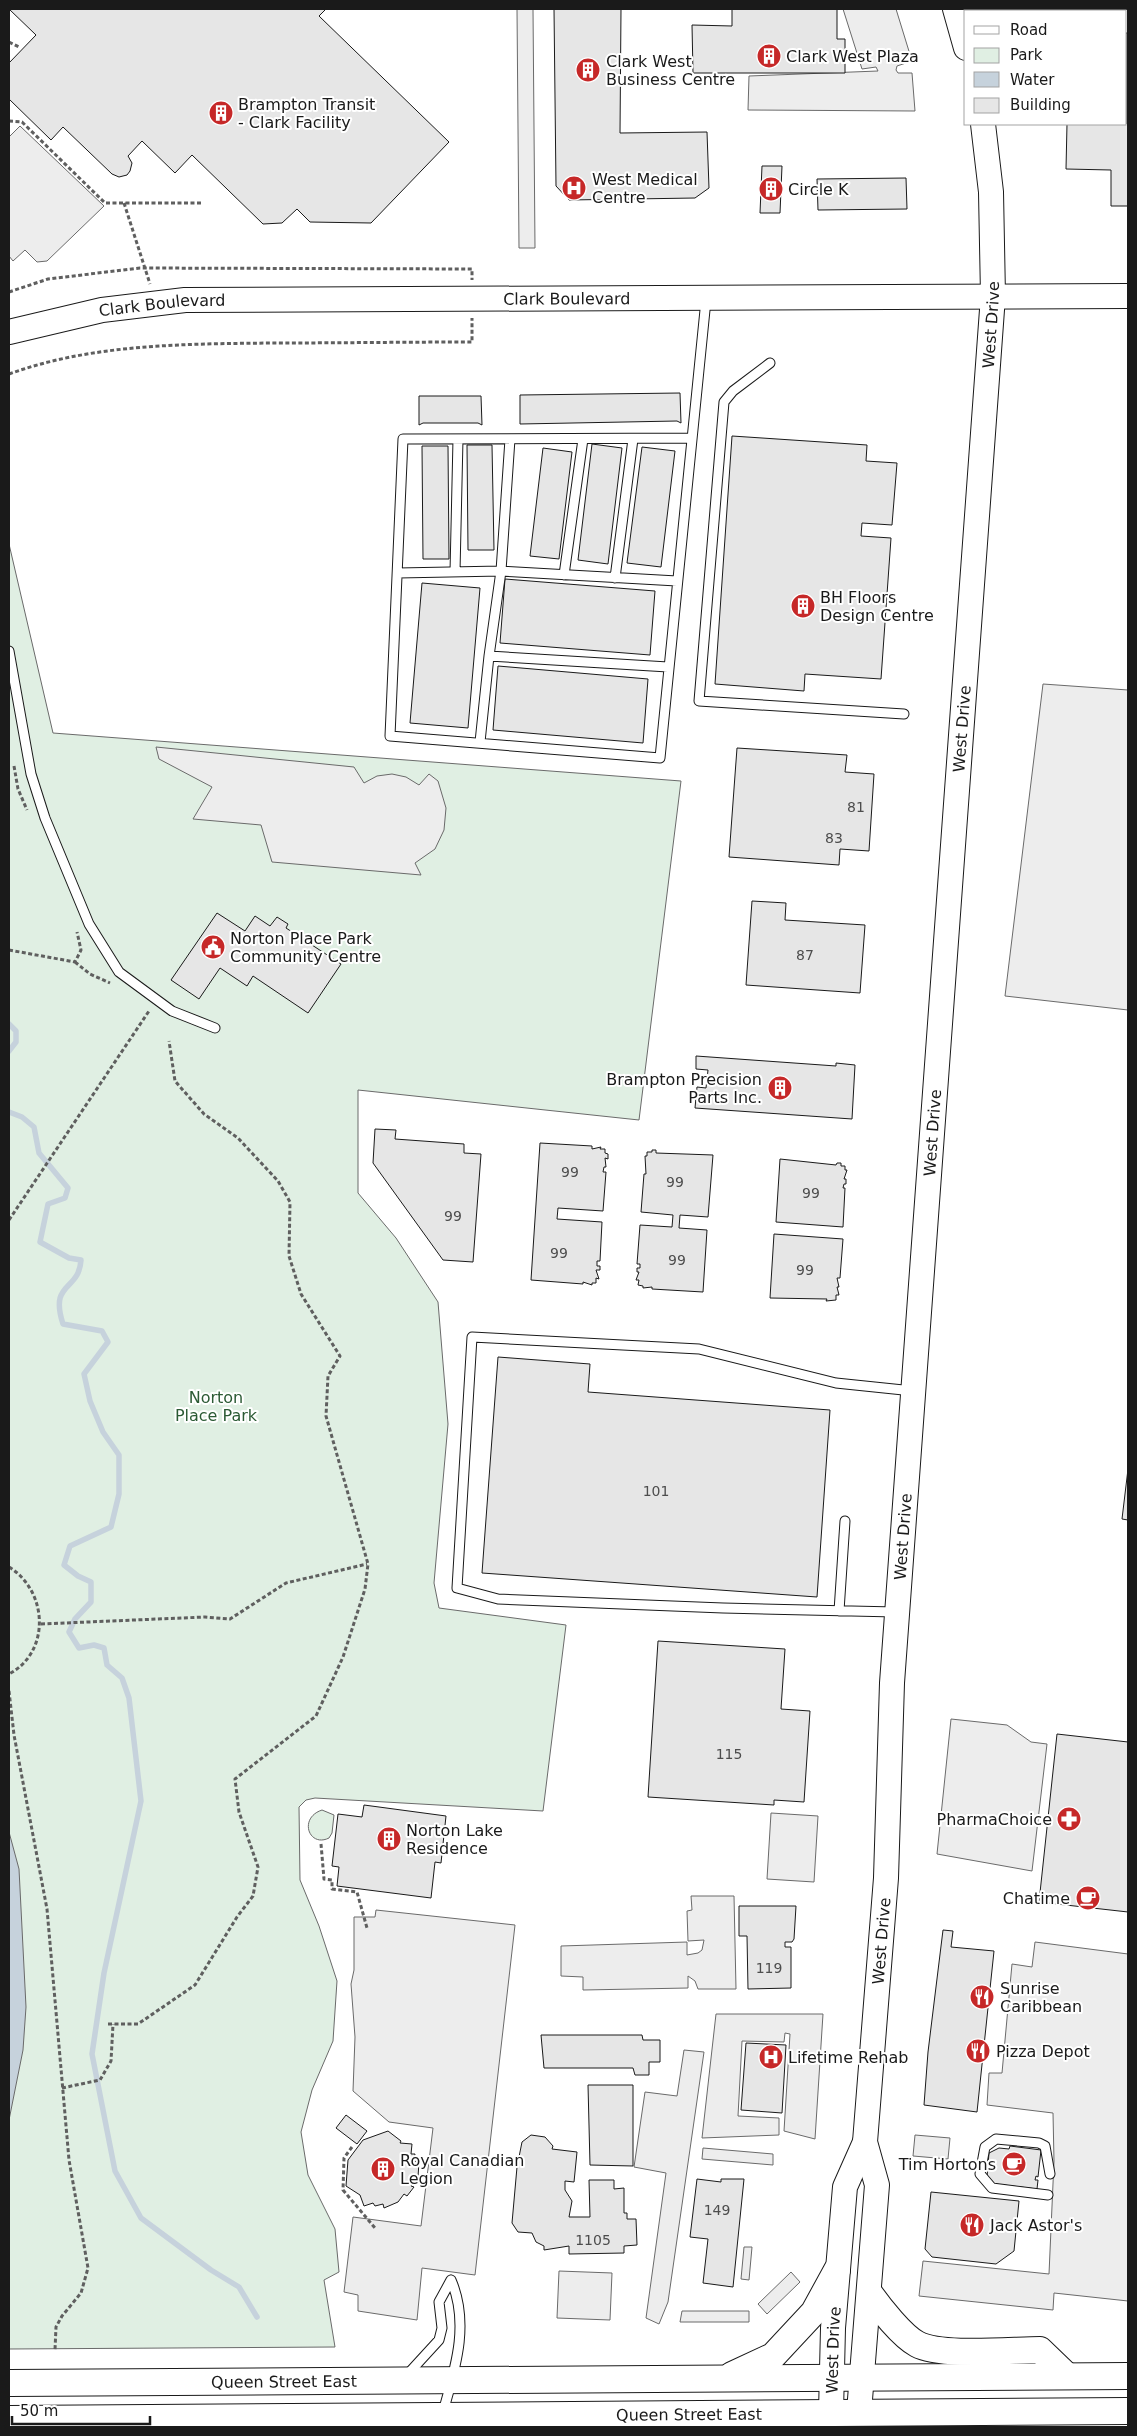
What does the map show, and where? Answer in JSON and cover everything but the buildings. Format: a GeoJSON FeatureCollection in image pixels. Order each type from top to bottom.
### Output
{"type":"FeatureCollection","features":[{"type":"Feature","properties":{"kind":"main road"},"geometry":{"type":"LineString","coordinates":[[724,2378],[773,2356],[824,2299],[837,2270]]}},
{"type":"Feature","properties":{"kind":"main road"},"geometry":{"type":"LineString","coordinates":[[870,2294],[878,2306],[916,2344],[938,2349],[1040,2350],[1067,2376]]}},
{"type":"Feature","properties":{"kind":"main road","name":"Queen Street East"},"geometry":{"type":"LineString","coordinates":[[9,2383],[1128,2376]]}},
{"type":"Feature","properties":{"kind":"main road"},"geometry":{"type":"LineString","coordinates":[[938,2427],[1000,2411]]}},
{"type":"Feature","properties":{"kind":"main road","name":"Queen Street East"},"geometry":{"type":"LineString","coordinates":[[9,2419],[442,2415],[567,2420],[831,2412],[1128,2411]]}},
{"type":"Feature","properties":{"kind":"street"},"geometry":{"type":"LineString","coordinates":[[955,9],[964,41]]}},
{"type":"Feature","properties":{"kind":"street","name":"West Drive"},"geometry":{"type":"LineString","coordinates":[[831,2412],[837,2270],[845,2187],[865,2142],[886,1878],[892,1683],[993,296],[991,192],[983,125]]}},
{"type":"Feature","properties":{"kind":"street","name":"Clark Boulevard"},"geometry":{"type":"LineString","coordinates":[[9,332],[34,324],[102,310],[185,300],[1128,296]]}},
{"type":"Feature","properties":{"kind":"street","name":"West Drive"},"geometry":{"type":"LineString","coordinates":[[859,2412],[870,2294],[877,2186],[865,2142]]}},
{"type":"Feature","properties":{"kind":"lane"},"geometry":{"type":"LineString","coordinates":[[691,438],[404,439],[390,736],[660,758],[691,438],[707,297]]}},
{"type":"Feature","properties":{"kind":"lane"},"geometry":{"type":"LineString","coordinates":[[770,363],[733,391],[724,402],[699,701],[904,714]]}},
{"type":"Feature","properties":{"kind":"lane"},"geometry":{"type":"LineString","coordinates":[[455,572],[458,439]]}},
{"type":"Feature","properties":{"kind":"lane"},"geometry":{"type":"LineString","coordinates":[[480,742],[500,571],[510,439]]}},
{"type":"Feature","properties":{"kind":"lane"},"geometry":{"type":"LineString","coordinates":[[564,575],[583,439]]}},
{"type":"Feature","properties":{"kind":"lane"},"geometry":{"type":"LineString","coordinates":[[615,578],[633,439]]}},
{"type":"Feature","properties":{"kind":"lane"},"geometry":{"type":"LineString","coordinates":[[398,573],[500,571],[677,581]]}},
{"type":"Feature","properties":{"kind":"lane"},"geometry":{"type":"LineString","coordinates":[[9,652],[31,774],[45,818],[89,924],[119,972],[172,1011],[215,1028]]}},
{"type":"Feature","properties":{"kind":"lane"},"geometry":{"type":"LineString","coordinates":[[489,656],[668,667]]}},
{"type":"Feature","properties":{"kind":"lane"},"geometry":{"type":"LineString","coordinates":[[898,1612],[498,1599],[457,1588],[472,1336],[699,1349],[836,1383],[914,1391]]}},
{"type":"Feature","properties":{"kind":"lane"},"geometry":{"type":"LineString","coordinates":[[839,1611],[845,1521]]}},
{"type":"Feature","properties":{"kind":"lane"},"geometry":{"type":"LineString","coordinates":[[1048,2195],[992,2188],[980,2174],[985,2147],[996,2139],[1040,2143],[1045,2146],[1050,2174]]}},
{"type":"Feature","properties":{"kind":"lane"},"geometry":{"type":"LineString","coordinates":[[401,2381],[439,2340],[442,2328],[439,2302],[451,2280],[457,2293],[461,2346],[442,2415]]}},
{"type":"Feature","properties":{"kind":"path"},"geometry":{"type":"LineString","coordinates":[[9,42],[19,47]]}},
{"type":"Feature","properties":{"kind":"path"},"geometry":{"type":"LineString","coordinates":[[9,121],[22,122],[106,204],[201,203]]}},
{"type":"Feature","properties":{"kind":"path"},"geometry":{"type":"LineString","coordinates":[[124,203],[146,268],[155,304]]}},
{"type":"Feature","properties":{"kind":"path"},"geometry":{"type":"LineString","coordinates":[[9,292],[48,278],[146,268],[472,269]]}},
{"type":"Feature","properties":{"kind":"path"},"geometry":{"type":"LineString","coordinates":[[9,374],[40,363],[74,356],[109,350],[177,344],[472,342]]}},
{"type":"Feature","properties":{"kind":"path"},"geometry":{"type":"LineString","coordinates":[[75,962],[81,950],[76,928]]}},
{"type":"Feature","properties":{"kind":"path"},"geometry":{"type":"LineString","coordinates":[[9,950],[75,962],[90,974],[118,988]]}},
{"type":"Feature","properties":{"kind":"path"},"geometry":{"type":"LineString","coordinates":[[141,1005],[149,1011]]}},
{"type":"Feature","properties":{"kind":"path"},"geometry":{"type":"LineString","coordinates":[[9,1220],[143,1020]]}},
{"type":"Feature","properties":{"kind":"path"},"geometry":{"type":"LineString","coordinates":[[108,2024],[138,2024],[195,1985],[237,1917],[253,1896],[258,1866],[239,1812],[234,1779],[316,1716],[343,1657],[365,1589],[368,1564],[326,1416],[328,1376],[340,1356],[301,1294],[290,1256],[290,1202],[278,1181],[238,1138],[204,1114],[175,1081],[169,1042]]}},
{"type":"Feature","properties":{"kind":"path"},"geometry":{"type":"LineString","coordinates":[[41,1624],[205,1617],[230,1619],[286,1584],[368,1564]]}},
{"type":"Feature","properties":{"kind":"path"},"geometry":{"type":"LineString","coordinates":[[9,1567],[30,1588],[38,1607],[41,1624],[37,1639],[26,1659],[9,1674]]}},
{"type":"Feature","properties":{"kind":"path"},"geometry":{"type":"LineString","coordinates":[[9,1691],[14,1735],[47,1909],[62,2088],[75,2201],[87,2254],[88,2268],[82,2293],[62,2316],[56,2327],[55,2350]]}},
{"type":"Feature","properties":{"kind":"path"},"geometry":{"type":"LineString","coordinates":[[321,1844],[324,1879],[332,1880],[332,1889],[357,1892],[368,1928]]}},
{"type":"Feature","properties":{"kind":"path"},"geometry":{"type":"LineString","coordinates":[[62,2088],[99,2081],[111,2061],[113,2024]]}},
{"type":"Feature","properties":{"kind":"path"},"geometry":{"type":"LineString","coordinates":[[352,2147],[344,2158],[343,2190],[375,2228]]}},
{"type":"Feature","properties":{"kind":"green space","name":"Norton Place Park"},"geometry":{"type":"Polygon","coordinates":[[[9,544],[53,733],[681,781],[639,1120],[358,1090],[358,1193],[396,1238],[438,1302],[448,1424],[434,1583],[439,1608],[566,1625],[543,1811],[315,1798],[306,1800],[299,1807],[300,1880],[319,1926],[337,1981],[333,2041],[312,2090],[301,2132],[308,2175],[335,2229],[339,2272],[324,2280],[335,2347],[9,2349],[9,544]]]}},
{"type":"Feature","properties":{"kind":"green space"},"geometry":{"type":"Polygon","coordinates":[[[322,1810],[334,1815],[332,1833],[329,1838],[322,1840],[312,1836],[308,1825],[310,1819],[322,1810]]]}},
{"type":"Feature","properties":{"kind":"shaded area"},"geometry":{"type":"Polygon","coordinates":[[[517,9],[533,9],[535,248],[519,248],[517,9]]]}},
{"type":"Feature","properties":{"kind":"shaded area"},"geometry":{"type":"Polygon","coordinates":[[[843,9],[896,9],[912,61],[897,66],[896,70],[898,73],[912,73],[915,111],[748,110],[749,76],[878,71],[876,67],[862,69],[843,9]]]}},
{"type":"Feature","properties":{"kind":"shaded area"},"geometry":{"type":"Polygon","coordinates":[[[20,126],[104,206],[47,261],[37,262],[25,250],[13,261],[9,256],[9,137],[20,126]]]}},
{"type":"Feature","properties":{"kind":"shaded area"},"geometry":{"type":"Polygon","coordinates":[[[1043,684],[1128,690],[1128,1010],[1005,996],[1043,684]]]}},
{"type":"Feature","properties":{"kind":"shaded area"},"geometry":{"type":"Polygon","coordinates":[[[156,747],[354,767],[364,783],[377,776],[392,774],[406,777],[419,785],[429,774],[438,781],[446,808],[444,830],[435,849],[415,863],[421,875],[272,862],[261,825],[193,819],[212,787],[159,759],[156,747]]]}},
{"type":"Feature","properties":{"kind":"shaded area"},"geometry":{"type":"Polygon","coordinates":[[[951,1719],[1007,1725],[1031,1742],[1047,1744],[1032,1871],[937,1854],[951,1719]]]}},
{"type":"Feature","properties":{"kind":"shaded area"},"geometry":{"type":"Polygon","coordinates":[[[771,1813],[818,1816],[814,1882],[767,1879],[771,1813]]]}},
{"type":"Feature","properties":{"kind":"shaded area"},"geometry":{"type":"Polygon","coordinates":[[[691,1896],[734,1896],[736,1989],[698,1989],[695,1981],[688,1976],[688,1988],[583,1990],[583,1977],[561,1976],[561,1946],[687,1942],[687,1955],[698,1953],[702,1950],[704,1940],[688,1941],[687,1911],[692,1910],[691,1896]]]}},
{"type":"Feature","properties":{"kind":"shaded area"},"geometry":{"type":"Polygon","coordinates":[[[376,1910],[515,1925],[475,2275],[422,2268],[417,2320],[358,2311],[358,2295],[344,2292],[353,2217],[421,2226],[433,2128],[389,2122],[353,2091],[355,2037],[351,1984],[354,1970],[354,1917],[375,1917],[376,1910]]]}},
{"type":"Feature","properties":{"kind":"shaded area"},"geometry":{"type":"Polygon","coordinates":[[[1035,1942],[1128,1954],[1128,2301],[1054,2293],[1053,2310],[919,2296],[923,2261],[1049,2274],[1054,2161],[1053,2113],[987,2105],[989,2073],[1002,2073],[1012,1964],[1032,1967],[1035,1942]]]}},
{"type":"Feature","properties":{"kind":"shaded area"},"geometry":{"type":"Polygon","coordinates":[[[716,2014],[823,2014],[815,2139],[784,2131],[790,2034],[785,2033],[784,2042],[742,2041],[738,2116],[779,2118],[779,2135],[702,2138],[716,2014]]]}},
{"type":"Feature","properties":{"kind":"shaded area"},"geometry":{"type":"Polygon","coordinates":[[[684,2050],[704,2052],[668,2302],[659,2324],[646,2318],[666,2173],[634,2167],[645,2092],[677,2096],[684,2050]]]}},
{"type":"Feature","properties":{"kind":"shaded area"},"geometry":{"type":"Polygon","coordinates":[[[915,2135],[950,2138],[948,2159],[913,2156],[915,2135]]]}},
{"type":"Feature","properties":{"kind":"shaded area"},"geometry":{"type":"Polygon","coordinates":[[[703,2148],[773,2154],[773,2165],[702,2159],[703,2148]]]}},
{"type":"Feature","properties":{"kind":"shaded area"},"geometry":{"type":"Polygon","coordinates":[[[744,2247],[752,2247],[749,2280],[741,2279],[744,2247]]]}},
{"type":"Feature","properties":{"kind":"shaded area"},"geometry":{"type":"Polygon","coordinates":[[[559,2271],[612,2273],[610,2320],[557,2318],[559,2271]]]}},
{"type":"Feature","properties":{"kind":"shaded area"},"geometry":{"type":"Polygon","coordinates":[[[791,2272],[800,2282],[767,2314],[758,2304],[791,2272]]]}},
{"type":"Feature","properties":{"kind":"shaded area"},"geometry":{"type":"Polygon","coordinates":[[[682,2311],[749,2311],[749,2322],[680,2322],[682,2311]]]}},
{"type":"Feature","properties":{"kind":"water"},"geometry":{"type":"Polygon","coordinates":[[[9,1832],[19,1869],[26,2007],[23,2050],[9,2120],[9,1832]]]}},
{"type":"Feature","properties":{"kind":"waterway"},"geometry":{"type":"LineString","coordinates":[[9,1024],[16,1031],[16,1042],[9,1051]]}},
{"type":"Feature","properties":{"kind":"waterway"},"geometry":{"type":"LineString","coordinates":[[9,1112],[22,1117],[34,1127],[39,1153],[68,1188],[65,1198],[48,1204],[40,1242],[69,1258],[81,1260],[79,1270],[62,1293],[60,1300],[63,1324],[102,1331],[108,1342],[84,1374],[90,1401],[103,1432],[119,1455],[119,1494],[111,1527],[70,1546],[64,1565],[78,1576],[91,1582],[91,1602],[75,1619],[69,1632],[79,1648],[94,1645],[104,1648],[107,1665],[122,1678],[129,1698],[141,1801],[104,1973],[92,2054],[115,2171],[141,2218],[211,2270],[239,2287],[257,2317]]}},
{"type":"Feature","properties":{"kind":"place","name":"Clark West Plaza"},"geometry":{"type":"Point","coordinates":[769,56]}},
{"type":"Feature","properties":{"kind":"place","name":"Clark West Business Centre"},"geometry":{"type":"Point","coordinates":[588,70]}},
{"type":"Feature","properties":{"kind":"place","name":"Brampton Transit - Clark Facility"},"geometry":{"type":"Point","coordinates":[221,113]}},
{"type":"Feature","properties":{"kind":"place","name":"West Medical Centre"},"geometry":{"type":"Point","coordinates":[574,188]}},
{"type":"Feature","properties":{"kind":"place","name":"Circle K"},"geometry":{"type":"Point","coordinates":[771,189]}},
{"type":"Feature","properties":{"kind":"place","name":"BH Floors Design Centre"},"geometry":{"type":"Point","coordinates":[803,606]}},
{"type":"Feature","properties":{"kind":"place","name":"Norton Place Park Community Centre"},"geometry":{"type":"Point","coordinates":[213,947]}},
{"type":"Feature","properties":{"kind":"place","name":"Brampton Precision Parts Inc."},"geometry":{"type":"Point","coordinates":[780,1088]}},
{"type":"Feature","properties":{"kind":"place","name":"PharmaChoice"},"geometry":{"type":"Point","coordinates":[1069,1819]}},
{"type":"Feature","properties":{"kind":"place","name":"Norton Lake Residence"},"geometry":{"type":"Point","coordinates":[389,1839]}},
{"type":"Feature","properties":{"kind":"place","name":"Chatime"},"geometry":{"type":"Point","coordinates":[1088,1898]}},
{"type":"Feature","properties":{"kind":"place","name":"Sunrise Caribbean"},"geometry":{"type":"Point","coordinates":[982,1997]}},
{"type":"Feature","properties":{"kind":"place","name":"Pizza Depot"},"geometry":{"type":"Point","coordinates":[978,2051]}},
{"type":"Feature","properties":{"kind":"place","name":"Lifetime Rehab"},"geometry":{"type":"Point","coordinates":[771,2057]}},
{"type":"Feature","properties":{"kind":"place","name":"Tim Hortons"},"geometry":{"type":"Point","coordinates":[1014,2164]}},
{"type":"Feature","properties":{"kind":"place","name":"Royal Canadian Legion"},"geometry":{"type":"Point","coordinates":[383,2169]}},
{"type":"Feature","properties":{"kind":"place","name":"Jack Astor's"},"geometry":{"type":"Point","coordinates":[972,2225]}}]}
